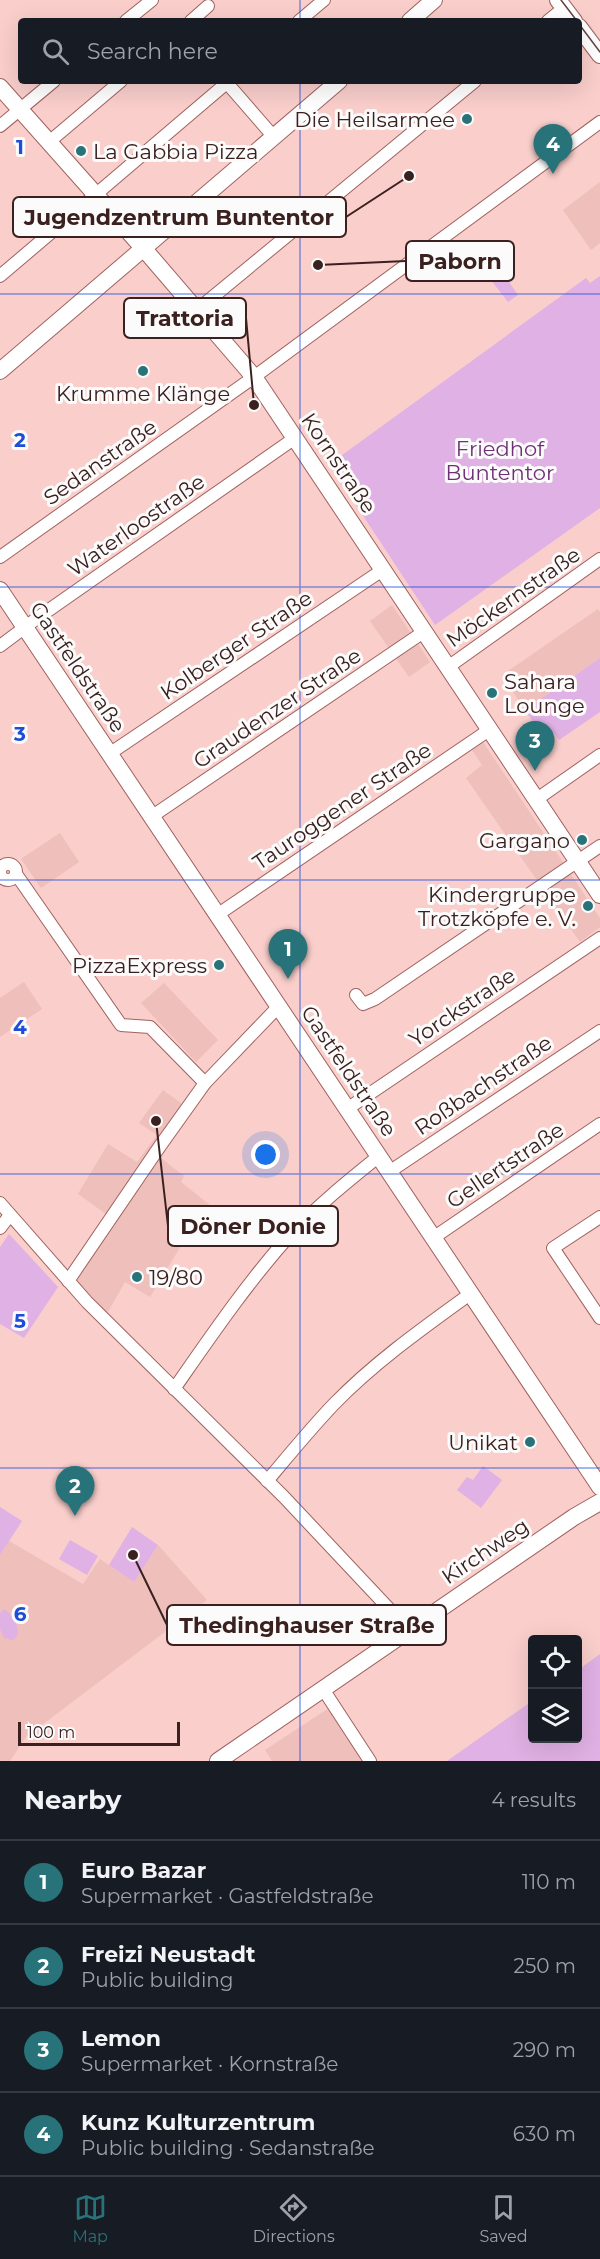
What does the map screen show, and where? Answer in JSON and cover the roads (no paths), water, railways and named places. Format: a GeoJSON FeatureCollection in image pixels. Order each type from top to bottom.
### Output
{"type":"FeatureCollection","features":[{"type":"Feature","properties":{"kind":"street"},"geometry":{"type":"LineString","coordinates":[[130,18],[152,0]]}},
{"type":"Feature","properties":{"kind":"street"},"geometry":{"type":"LineString","coordinates":[[303,18],[324,0]]}},
{"type":"Feature","properties":{"kind":"street"},"geometry":{"type":"LineString","coordinates":[[413,18],[434,0]]}},
{"type":"Feature","properties":{"kind":"street"},"geometry":{"type":"LineString","coordinates":[[194,18],[208,6]]}},
{"type":"Feature","properties":{"kind":"street"},"geometry":{"type":"LineString","coordinates":[[553,18],[566,10]]}},
{"type":"Feature","properties":{"kind":"street"},"geometry":{"type":"LineString","coordinates":[[582,31],[600,55]]}},
{"type":"Feature","properties":{"kind":"street"},"geometry":{"type":"LineString","coordinates":[[0,126],[50,84]]}},
{"type":"Feature","properties":{"kind":"street"},"geometry":{"type":"LineString","coordinates":[[49,142],[117,84]]}},
{"type":"Feature","properties":{"kind":"street"},"geometry":{"type":"LineString","coordinates":[[0,276],[226,84]]}},
{"type":"Feature","properties":{"kind":"street"},"geometry":{"type":"LineString","coordinates":[[230,84],[273,136]]}},
{"type":"Feature","properties":{"kind":"street"},"geometry":{"type":"LineString","coordinates":[[0,371],[335,84]]}},
{"type":"Feature","properties":{"kind":"street"},"geometry":{"type":"LineString","coordinates":[[197,310],[471,84]]}},
{"type":"Feature","properties":{"kind":"street","name":"Kornstraße"},"geometry":{"type":"LineString","coordinates":[[0,87],[254,377],[600,895]]}},
{"type":"Feature","properties":{"kind":"street","name":"Sedanstraße"},"geometry":{"type":"LineString","coordinates":[[0,557],[254,377],[600,122]]}},
{"type":"Feature","properties":{"kind":"street","name":"Waterloostraße"},"geometry":{"type":"LineString","coordinates":[[0,646],[295,438]]}},
{"type":"Feature","properties":{"kind":"street","name":"Möckernstraße"},"geometry":{"type":"LineString","coordinates":[[448,667],[600,559]]}},
{"type":"Feature","properties":{"kind":"street","name":"Kolberger Straße"},"geometry":{"type":"LineString","coordinates":[[109,754],[384,569]]}},
{"type":"Feature","properties":{"kind":"street","name":"Gastfeldstraße"},"geometry":{"type":"LineString","coordinates":[[0,590],[600,1487]]}},
{"type":"Feature","properties":{"kind":"street","name":"Graudenzer Straße"},"geometry":{"type":"LineString","coordinates":[[152,817],[425,631]]}},
{"type":"Feature","properties":{"kind":"street","name":"Tauroggener Straße"},"geometry":{"type":"LineString","coordinates":[[218,915],[489,730]]}},
{"type":"Feature","properties":{"kind":"street"},"geometry":{"type":"LineString","coordinates":[[537,799],[600,755]]}},
{"type":"Feature","properties":{"kind":"street"},"geometry":{"type":"LineString","coordinates":[[356,995],[363,1004],[375,999],[600,846]]}},
{"type":"Feature","properties":{"kind":"street"},"geometry":{"type":"LineString","coordinates":[[16,874],[122,1026],[150,1027],[206,1083]]}},
{"type":"Feature","properties":{"kind":"street","name":"Yorckstraße"},"geometry":{"type":"LineString","coordinates":[[346,1108],[600,938]]}},
{"type":"Feature","properties":{"kind":"street"},"geometry":{"type":"LineString","coordinates":[[68,1281],[206,1083],[279,1006]]}},
{"type":"Feature","properties":{"kind":"street","name":"Roßbachstraße"},"geometry":{"type":"LineString","coordinates":[[389,1172],[600,1031]]}},
{"type":"Feature","properties":{"kind":"street","name":"Gellertstraße"},"geometry":{"type":"LineString","coordinates":[[433,1238],[600,1124]]}},
{"type":"Feature","properties":{"kind":"street"},"geometry":{"type":"LineString","coordinates":[[174,1389],[247,1286],[291,1234],[327,1198],[379,1156]]}},
{"type":"Feature","properties":{"kind":"street"},"geometry":{"type":"LineString","coordinates":[[0,1203],[68,1281],[267,1480],[409,1630]]}},
{"type":"Feature","properties":{"kind":"street"},"geometry":{"type":"LineString","coordinates":[[0,1228],[10,1215]]}},
{"type":"Feature","properties":{"kind":"street"},"geometry":{"type":"LineString","coordinates":[[600,1217],[553,1248],[600,1318]]}},
{"type":"Feature","properties":{"kind":"street"},"geometry":{"type":"LineString","coordinates":[[267,1480],[333,1405],[352,1387],[411,1337],[470,1294]]}},
{"type":"Feature","properties":{"kind":"street","name":"Kirchweg"},"geometry":{"type":"LineString","coordinates":[[218,1761],[574,1517],[600,1502]]}},
{"type":"Feature","properties":{"kind":"street"},"geometry":{"type":"LineString","coordinates":[[323,1689],[370,1761]]}},
{"type":"Feature","properties":{"kind":"tram line"},"geometry":{"type":"LineString","coordinates":[[561,0],[575,18]]}},
{"type":"Feature","properties":{"kind":"tram line"},"geometry":{"type":"LineString","coordinates":[[582,28],[600,52]]}},
{"type":"Feature","properties":{"kind":"place","name":"Die Heilsarmee"},"geometry":{"type":"Point","coordinates":[467,119]}},
{"type":"Feature","properties":{"kind":"place","name":"La Gabbia Pizza"},"geometry":{"type":"Point","coordinates":[81,151]}},
{"type":"Feature","properties":{"kind":"place","name":"Kunz Kulturzentrum"},"geometry":{"type":"Point","coordinates":[553,174]}},
{"type":"Feature","properties":{"kind":"place","name":"Jugendzentrum Buntentor"},"geometry":{"type":"Point","coordinates":[409,176]}},
{"type":"Feature","properties":{"kind":"place","name":"Paborn"},"geometry":{"type":"Point","coordinates":[318,265]}},
{"type":"Feature","properties":{"kind":"place","name":"Krumme Klänge"},"geometry":{"type":"Point","coordinates":[143,371]}},
{"type":"Feature","properties":{"kind":"place","name":"Trattoria"},"geometry":{"type":"Point","coordinates":[254,405]}},
{"type":"Feature","properties":{"kind":"place","name":"Sahara Lounge"},"geometry":{"type":"Point","coordinates":[492,693]}},
{"type":"Feature","properties":{"kind":"place","name":"Lemon"},"geometry":{"type":"Point","coordinates":[535,771]}},
{"type":"Feature","properties":{"kind":"place","name":"Gargano"},"geometry":{"type":"Point","coordinates":[582,840]}},
{"type":"Feature","properties":{"kind":"place","name":"Kindergruppe Trotzköpfe e. V."},"geometry":{"type":"Point","coordinates":[588,906]}},
{"type":"Feature","properties":{"kind":"place","name":"PizzaExpress"},"geometry":{"type":"Point","coordinates":[219,965]}},
{"type":"Feature","properties":{"kind":"place","name":"Euro Bazar"},"geometry":{"type":"Point","coordinates":[288,979]}},
{"type":"Feature","properties":{"kind":"place","name":"Döner Donie"},"geometry":{"type":"Point","coordinates":[156,1121]}},
{"type":"Feature","properties":{"kind":"place","name":"19/80"},"geometry":{"type":"Point","coordinates":[137,1277]}},
{"type":"Feature","properties":{"kind":"place","name":"Unikat"},"geometry":{"type":"Point","coordinates":[530,1442]}},
{"type":"Feature","properties":{"kind":"place","name":"Freizi Neustadt"},"geometry":{"type":"Point","coordinates":[75,1516]}},
{"type":"Feature","properties":{"kind":"place","name":"Thedinghauser Straße"},"geometry":{"type":"Point","coordinates":[133,1555]}},
{"type":"Feature","properties":{"kind":"park label","name":"Friedhof Buntentor"},"geometry":{"type":"Point","coordinates":[500,460]}}]}
